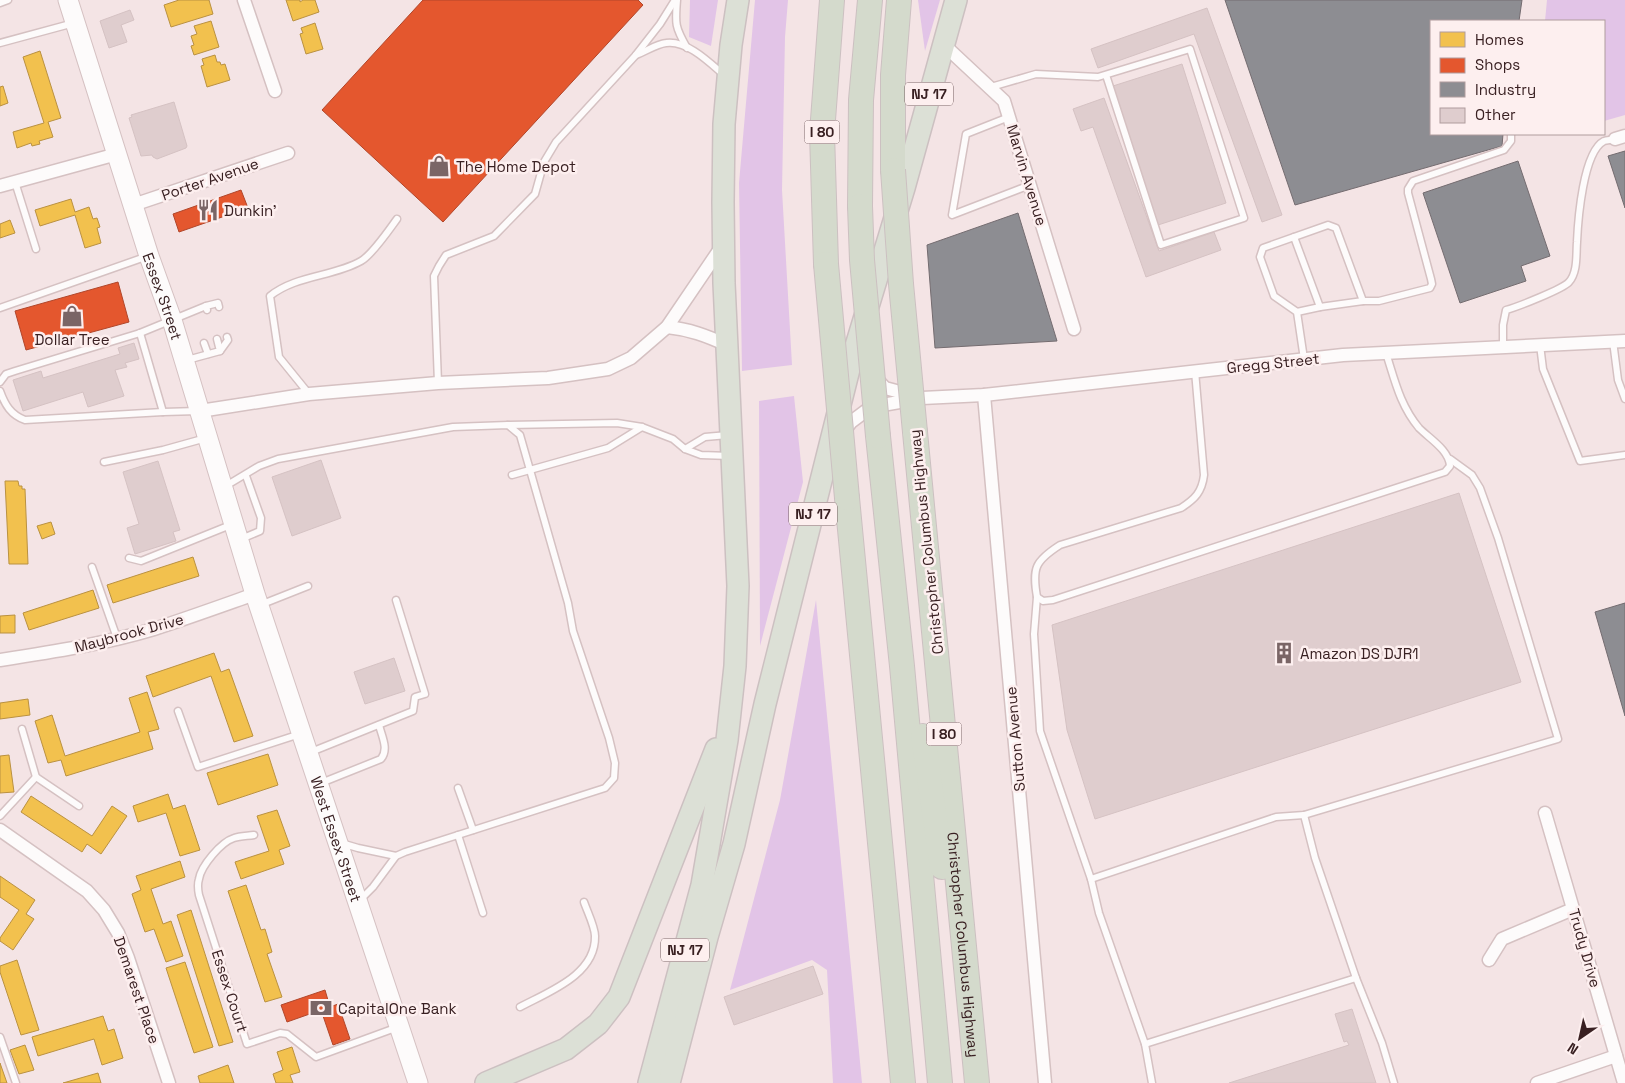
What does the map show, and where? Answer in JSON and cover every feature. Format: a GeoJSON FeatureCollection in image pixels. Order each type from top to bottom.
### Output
{"type":"FeatureCollection","features":[{"type":"Feature","properties":{"kind":"highway","name":"NJ 17"},"geometry":{"type":"LineString","coordinates":[[649,1083],[702,885],[727,740],[735,666],[738,586],[723,244],[724,124],[731,45],[738,0]]}},
{"type":"Feature","properties":{"kind":"highway","name":"I 80"},"geometry":{"type":"LineString","coordinates":[[832,0],[822,133],[826,264],[903,1083]]}},
{"type":"Feature","properties":{"kind":"highway","name":"I 80"},"geometry":{"type":"LineString","coordinates":[[870,0],[861,100],[860,206],[862,260],[902,666],[940,1083]]}},
{"type":"Feature","properties":{"kind":"highway","name":"Christopher Columbus Highway"},"geometry":{"type":"LineString","coordinates":[[899,0],[893,75],[893,170],[900,276],[977,1083]]}},
{"type":"Feature","properties":{"kind":"highway","name":"NJ 17"},"geometry":{"type":"LineString","coordinates":[[669,1083],[707,937],[734,844],[765,704],[857,344],[904,188],[956,0]]}},
{"type":"Feature","properties":{"kind":"highway"},"geometry":{"type":"LineString","coordinates":[[902,666],[920,718],[952,938],[972,1035]]}},
{"type":"Feature","properties":{"kind":"highway"},"geometry":{"type":"LineString","coordinates":[[486,1083],[566,1049],[598,1024],[619,997],[730,714]]}},
{"type":"Feature","properties":{"kind":"main road","name":"Essex Street"},"geometry":{"type":"LineString","coordinates":[[68,0],[149,256],[172,320],[257,600]]}},
{"type":"Feature","properties":{"kind":"main road","name":"West Essex Street"},"geometry":{"type":"LineString","coordinates":[[257,600],[418,1083]]}},
{"type":"Feature","properties":{"kind":"street"},"geometry":{"type":"LineString","coordinates":[[244,0],[275,91]]}},
{"type":"Feature","properties":{"kind":"street","name":"Marvin Avenue"},"geometry":{"type":"LineString","coordinates":[[943,44],[1004,101],[1074,329]]}},
{"type":"Feature","properties":{"kind":"street","name":"Porter Avenue"},"geometry":{"type":"LineString","coordinates":[[133,205],[288,153]]}},
{"type":"Feature","properties":{"kind":"street"},"geometry":{"type":"LineString","coordinates":[[0,186],[117,154]]}},
{"type":"Feature","properties":{"kind":"street"},"geometry":{"type":"LineString","coordinates":[[200,412],[309,394],[438,383],[548,378],[608,369],[631,358],[667,327],[723,244]]}},
{"type":"Feature","properties":{"kind":"street"},"geometry":{"type":"LineString","coordinates":[[667,327],[701,333],[727,345]]}},
{"type":"Feature","properties":{"kind":"street","name":"Gregg Street"},"geometry":{"type":"LineString","coordinates":[[828,454],[851,422],[871,407],[922,398],[984,394],[1343,355],[1619,341]]}},
{"type":"Feature","properties":{"kind":"street","name":"Gregg Street"},"geometry":{"type":"LineString","coordinates":[[857,344],[867,368],[885,388],[922,398]]}},
{"type":"Feature","properties":{"kind":"street","name":"Sutton Avenue"},"geometry":{"type":"LineString","coordinates":[[984,394],[1045,1083]]}},
{"type":"Feature","properties":{"kind":"street","name":"Maybrook Drive"},"geometry":{"type":"LineString","coordinates":[[0,660],[56,652],[117,638],[257,600]]}},
{"type":"Feature","properties":{"kind":"street","name":"Trudy Drive"},"geometry":{"type":"LineString","coordinates":[[1545,813],[1624,1083]]}},
{"type":"Feature","properties":{"kind":"street","name":"Demarest Place"},"geometry":{"type":"LineString","coordinates":[[0,830],[87,891],[104,910],[118,933],[128,958],[169,1083]]}},
{"type":"Feature","properties":{"kind":"street"},"geometry":{"type":"LineString","coordinates":[[1488,960],[1502,939],[1573,909]]}},
{"type":"Feature","properties":{"kind":"street"},"geometry":{"type":"LineString","coordinates":[[1537,1083],[1616,1056]]}},
{"type":"Feature","properties":{"kind":"lane"},"geometry":{"type":"LineString","coordinates":[[0,3],[8,0]]}},
{"type":"Feature","properties":{"kind":"lane"},"geometry":{"type":"LineString","coordinates":[[676,0],[675,21],[678,32],[688,48]]}},
{"type":"Feature","properties":{"kind":"lane"},"geometry":{"type":"LineString","coordinates":[[438,383],[434,276],[438,266],[446,255],[494,236],[535,194],[544,162],[556,142],[635,56],[676,0]]}},
{"type":"Feature","properties":{"kind":"lane"},"geometry":{"type":"LineString","coordinates":[[0,43],[75,23]]}},
{"type":"Feature","properties":{"kind":"lane"},"geometry":{"type":"LineString","coordinates":[[635,56],[665,43],[678,44],[696,52],[728,78]]}},
{"type":"Feature","properties":{"kind":"lane"},"geometry":{"type":"LineString","coordinates":[[991,87],[1036,74],[1098,78],[1106,75],[1190,49],[1244,218],[1161,245],[1106,75]]}},
{"type":"Feature","properties":{"kind":"lane"},"geometry":{"type":"LineString","coordinates":[[1009,117],[966,134],[952,215],[1030,184]]}},
{"type":"Feature","properties":{"kind":"lane"},"geometry":{"type":"LineString","coordinates":[[1297,312],[1363,301],[1379,301],[1430,288],[1432,284],[1408,193],[1409,185],[1504,150],[1510,141],[1511,135]]}},
{"type":"Feature","properties":{"kind":"lane"},"geometry":{"type":"LineString","coordinates":[[1503,347],[1503,325],[1506,310],[1523,305],[1569,283],[1575,268],[1578,214],[1583,185],[1594,150],[1604,141],[1620,137]]}},
{"type":"Feature","properties":{"kind":"lane"},"geometry":{"type":"LineString","coordinates":[[15,182],[36,249]]}},
{"type":"Feature","properties":{"kind":"lane"},"geometry":{"type":"LineString","coordinates":[[309,394],[280,357],[270,296],[279,288],[339,270],[363,260],[397,219]]}},
{"type":"Feature","properties":{"kind":"lane"},"geometry":{"type":"LineString","coordinates":[[1304,359],[1297,312],[1274,296],[1260,257],[1263,248],[1328,225],[1336,228],[1363,301]]}},
{"type":"Feature","properties":{"kind":"lane"},"geometry":{"type":"LineString","coordinates":[[1294,237],[1320,307]]}},
{"type":"Feature","properties":{"kind":"lane"},"geometry":{"type":"LineString","coordinates":[[0,308],[149,256]]}},
{"type":"Feature","properties":{"kind":"lane"},"geometry":{"type":"LineString","coordinates":[[0,382],[6,374],[140,333],[218,303],[219,307]]}},
{"type":"Feature","properties":{"kind":"lane"},"geometry":{"type":"LineString","coordinates":[[140,333],[162,412]]}},
{"type":"Feature","properties":{"kind":"lane"},"geometry":{"type":"LineString","coordinates":[[183,361],[220,351],[228,340],[227,337]]}},
{"type":"Feature","properties":{"kind":"lane"},"geometry":{"type":"LineString","coordinates":[[216,339],[220,351]]}},
{"type":"Feature","properties":{"kind":"lane"},"geometry":{"type":"LineString","coordinates":[[1619,341],[1618,380],[1625,399]]}},
{"type":"Feature","properties":{"kind":"lane"},"geometry":{"type":"LineString","coordinates":[[204,343],[208,354]]}},
{"type":"Feature","properties":{"kind":"lane"},"geometry":{"type":"LineString","coordinates":[[1540,345],[1543,369],[1580,461],[1625,455]]}},
{"type":"Feature","properties":{"kind":"lane"},"geometry":{"type":"LineString","coordinates":[[1091,880],[1276,817],[1304,815],[1558,738],[1498,538],[1480,488],[1472,475],[1450,459],[1420,428],[1401,402],[1386,353]]}},
{"type":"Feature","properties":{"kind":"lane"},"geometry":{"type":"LineString","coordinates":[[1152,1083],[1145,1044],[1099,913],[1091,880],[1040,731],[1034,634],[1036,597],[1034,570],[1048,553],[1060,546],[1181,508],[1198,495],[1203,485],[1204,475],[1195,371]]}},
{"type":"Feature","properties":{"kind":"lane"},"geometry":{"type":"LineString","coordinates":[[0,390],[9,409],[15,416],[26,420],[162,412],[200,412]]}},
{"type":"Feature","properties":{"kind":"lane"},"geometry":{"type":"LineString","coordinates":[[223,488],[246,476],[259,466],[278,459],[453,427],[617,423],[642,427],[672,439],[685,449],[701,455],[732,456]]}},
{"type":"Feature","properties":{"kind":"lane"},"geometry":{"type":"LineString","coordinates":[[336,841],[396,856],[605,788],[614,778],[615,763],[609,738],[572,631],[569,606],[520,435],[508,425]]}},
{"type":"Feature","properties":{"kind":"lane"},"geometry":{"type":"LineString","coordinates":[[512,475],[608,448],[642,427]]}},
{"type":"Feature","properties":{"kind":"lane"},"geometry":{"type":"LineString","coordinates":[[685,449],[705,438],[732,435]]}},
{"type":"Feature","properties":{"kind":"lane"},"geometry":{"type":"LineString","coordinates":[[104,462],[163,450],[207,437]]}},
{"type":"Feature","properties":{"kind":"lane"},"geometry":{"type":"LineString","coordinates":[[1036,597],[1043,601],[1053,600],[1445,472],[1450,466],[1450,459]]}},
{"type":"Feature","properties":{"kind":"lane"},"geometry":{"type":"LineString","coordinates":[[129,558],[141,561],[236,532],[260,531],[261,518],[246,476]]}},
{"type":"Feature","properties":{"kind":"lane"},"geometry":{"type":"LineString","coordinates":[[92,567],[117,638]]}},
{"type":"Feature","properties":{"kind":"lane"},"geometry":{"type":"LineString","coordinates":[[257,600],[308,586]]}},
{"type":"Feature","properties":{"kind":"lane"},"geometry":{"type":"LineString","coordinates":[[308,753],[413,711],[415,697],[425,694],[396,600]]}},
{"type":"Feature","properties":{"kind":"lane"},"geometry":{"type":"LineString","coordinates":[[178,711],[198,766],[301,734]]}},
{"type":"Feature","properties":{"kind":"lane"},"geometry":{"type":"LineString","coordinates":[[318,784],[381,759],[385,754],[386,748],[379,725]]}},
{"type":"Feature","properties":{"kind":"lane"},"geometry":{"type":"LineString","coordinates":[[22,729],[36,777],[79,806]]}},
{"type":"Feature","properties":{"kind":"lane"},"geometry":{"type":"LineString","coordinates":[[0,816],[36,777]]}},
{"type":"Feature","properties":{"kind":"lane"},"geometry":{"type":"LineString","coordinates":[[458,788],[473,830]]}},
{"type":"Feature","properties":{"kind":"lane"},"geometry":{"type":"LineString","coordinates":[[1304,815],[1315,858],[1356,978],[1382,1043],[1394,1083]]}},
{"type":"Feature","properties":{"kind":"lane","name":"Essex Court"},"geometry":{"type":"LineString","coordinates":[[254,835],[233,838],[220,848],[201,872],[198,886],[198,895],[247,1044],[280,1033],[287,1034],[316,1057],[399,1027]]}},
{"type":"Feature","properties":{"kind":"lane"},"geometry":{"type":"LineString","coordinates":[[458,835],[484,913]]}},
{"type":"Feature","properties":{"kind":"lane"},"geometry":{"type":"LineString","coordinates":[[357,902],[373,887],[396,856]]}},
{"type":"Feature","properties":{"kind":"lane"},"geometry":{"type":"LineString","coordinates":[[520,1007],[561,986],[581,970],[592,954],[596,935],[584,902]]}},
{"type":"Feature","properties":{"kind":"lane"},"geometry":{"type":"LineString","coordinates":[[1145,1044],[1356,978]]}},
{"type":"Feature","properties":{"kind":"lane"},"geometry":{"type":"LineString","coordinates":[[0,1037],[16,1083]]}},
{"type":"Feature","properties":{"kind":"shaded area"},"geometry":{"type":"Polygon","coordinates":[[[690,0],[718,0],[711,46],[689,37],[690,0]]]}},
{"type":"Feature","properties":{"kind":"shaded area"},"geometry":{"type":"Polygon","coordinates":[[[755,0],[788,0],[785,37],[782,190],[792,365],[742,371],[739,183],[755,0]]]}},
{"type":"Feature","properties":{"kind":"shaded area"},"geometry":{"type":"Polygon","coordinates":[[[918,0],[940,0],[925,51],[918,0]]]}},
{"type":"Feature","properties":{"kind":"shaded area"},"geometry":{"type":"Polygon","coordinates":[[[1547,0],[1625,0],[1625,115],[1605,121],[1605,20],[1545,20],[1547,0]]]}},
{"type":"Feature","properties":{"kind":"shaded area"},"geometry":{"type":"Polygon","coordinates":[[[794,396],[803,482],[760,646],[759,401],[794,396]]]}},
{"type":"Feature","properties":{"kind":"shaded area"},"geometry":{"type":"Polygon","coordinates":[[[816,600],[862,1083],[833,1083],[827,970],[812,960],[730,990],[780,800],[816,600]]]}},
{"type":"Feature","properties":{"kind":"building: Homes"},"geometry":{"type":"Polygon","coordinates":[[[179,0],[209,0],[213,14],[171,27],[164,5],[179,0]]]}},
{"type":"Feature","properties":{"kind":"building: Homes"},"geometry":{"type":"Polygon","coordinates":[[[286,0],[300,0],[300,2],[303,0],[315,0],[319,12],[293,21],[286,0]]]}},
{"type":"Feature","properties":{"kind":"building: Homes"},"geometry":{"type":"Polygon","coordinates":[[[211,21],[219,47],[194,55],[191,46],[194,45],[191,36],[197,34],[194,26],[211,21]]]}},
{"type":"Feature","properties":{"kind":"building: Homes"},"geometry":{"type":"Polygon","coordinates":[[[315,23],[323,49],[306,54],[300,34],[303,33],[301,28],[315,23]]]}},
{"type":"Feature","properties":{"kind":"building: Homes"},"geometry":{"type":"Polygon","coordinates":[[[40,51],[61,118],[48,122],[53,137],[39,141],[40,144],[32,146],[31,143],[17,148],[13,132],[44,123],[23,57],[40,51]]]}},
{"type":"Feature","properties":{"kind":"building: Homes"},"geometry":{"type":"Polygon","coordinates":[[[215,55],[217,62],[220,62],[221,65],[225,64],[230,80],[207,87],[201,66],[204,65],[202,59],[215,55]]]}},
{"type":"Feature","properties":{"kind":"building: Homes"},"geometry":{"type":"Polygon","coordinates":[[[3,86],[8,103],[0,106],[0,87],[3,86]]]}},
{"type":"Feature","properties":{"kind":"building: Homes"},"geometry":{"type":"Polygon","coordinates":[[[71,199],[75,212],[89,207],[93,219],[97,218],[100,227],[97,228],[101,243],[85,248],[75,215],[40,226],[35,210],[71,199]]]}},
{"type":"Feature","properties":{"kind":"building: Homes"},"geometry":{"type":"Polygon","coordinates":[[[10,220],[15,233],[0,238],[0,224],[10,220]]]}},
{"type":"Feature","properties":{"kind":"building: Homes"},"geometry":{"type":"Polygon","coordinates":[[[5,481],[18,481],[19,486],[25,489],[28,564],[9,564],[5,481]]]}},
{"type":"Feature","properties":{"kind":"building: Homes"},"geometry":{"type":"Polygon","coordinates":[[[51,522],[55,534],[42,539],[37,526],[51,522]]]}},
{"type":"Feature","properties":{"kind":"building: Homes"},"geometry":{"type":"Polygon","coordinates":[[[193,557],[199,576],[113,603],[107,585],[193,557]]]}},
{"type":"Feature","properties":{"kind":"building: Homes"},"geometry":{"type":"Polygon","coordinates":[[[93,590],[99,608],[29,630],[23,613],[93,590]]]}},
{"type":"Feature","properties":{"kind":"building: Homes"},"geometry":{"type":"Polygon","coordinates":[[[15,615],[15,633],[0,633],[0,616],[15,615]]]}},
{"type":"Feature","properties":{"kind":"building: Homes"},"geometry":{"type":"Polygon","coordinates":[[[214,653],[221,672],[229,669],[253,736],[234,742],[211,676],[153,697],[146,676],[214,653]]]}},
{"type":"Feature","properties":{"kind":"building: Homes"},"geometry":{"type":"Polygon","coordinates":[[[147,692],[159,729],[148,732],[153,749],[66,776],[61,760],[48,763],[35,721],[52,715],[65,756],[140,732],[129,698],[147,692]]]}},
{"type":"Feature","properties":{"kind":"building: Homes"},"geometry":{"type":"Polygon","coordinates":[[[28,699],[30,715],[0,719],[0,703],[28,699]]]}},
{"type":"Feature","properties":{"kind":"building: Homes"},"geometry":{"type":"Polygon","coordinates":[[[268,754],[278,785],[218,805],[207,773],[268,754]]]}},
{"type":"Feature","properties":{"kind":"building: Homes"},"geometry":{"type":"Polygon","coordinates":[[[9,755],[14,792],[0,793],[0,756],[9,755]]]}},
{"type":"Feature","properties":{"kind":"building: Homes"},"geometry":{"type":"Polygon","coordinates":[[[168,794],[173,809],[185,805],[200,850],[180,856],[166,813],[138,822],[133,806],[168,794]]]}},
{"type":"Feature","properties":{"kind":"building: Homes"},"geometry":{"type":"Polygon","coordinates":[[[31,796],[92,836],[112,806],[127,816],[101,854],[87,844],[82,852],[21,812],[31,796]]]}},
{"type":"Feature","properties":{"kind":"building: Homes"},"geometry":{"type":"Polygon","coordinates":[[[277,810],[290,846],[279,850],[284,864],[241,879],[235,862],[269,851],[257,816],[277,810]]]}},
{"type":"Feature","properties":{"kind":"building: Homes"},"geometry":{"type":"Polygon","coordinates":[[[180,861],[185,877],[151,889],[163,924],[171,921],[183,956],[166,962],[154,929],[145,932],[132,894],[141,890],[136,876],[180,861]]]}},
{"type":"Feature","properties":{"kind":"building: Homes"},"geometry":{"type":"Polygon","coordinates":[[[0,876],[35,900],[26,914],[34,919],[13,950],[0,941],[0,938],[19,910],[0,897],[0,876]]]}},
{"type":"Feature","properties":{"kind":"building: Homes"},"geometry":{"type":"Polygon","coordinates":[[[246,885],[261,930],[265,929],[272,952],[267,954],[282,997],[265,1002],[228,891],[246,885]]]}},
{"type":"Feature","properties":{"kind":"building: Homes"},"geometry":{"type":"Polygon","coordinates":[[[191,910],[233,1042],[219,1046],[177,915],[191,910]]]}},
{"type":"Feature","properties":{"kind":"building: Homes"},"geometry":{"type":"Polygon","coordinates":[[[17,960],[39,1030],[21,1035],[0,972],[0,966],[17,960]]]}},
{"type":"Feature","properties":{"kind":"building: Homes"},"geometry":{"type":"Polygon","coordinates":[[[185,962],[213,1047],[194,1053],[166,968],[185,962]]]}},
{"type":"Feature","properties":{"kind":"building: Homes"},"geometry":{"type":"Polygon","coordinates":[[[103,1016],[108,1031],[114,1029],[123,1058],[102,1065],[94,1039],[38,1056],[32,1037],[103,1016]]]}},
{"type":"Feature","properties":{"kind":"building: Homes"},"geometry":{"type":"Polygon","coordinates":[[[25,1045],[34,1070],[19,1074],[10,1050],[25,1045]]]}},
{"type":"Feature","properties":{"kind":"building: Homes"},"geometry":{"type":"Polygon","coordinates":[[[292,1047],[300,1072],[290,1075],[293,1083],[276,1083],[273,1074],[283,1070],[277,1052],[292,1047]]]}},
{"type":"Feature","properties":{"kind":"building: Homes"},"geometry":{"type":"Polygon","coordinates":[[[0,1063],[7,1083],[0,1083],[0,1063]]]}},
{"type":"Feature","properties":{"kind":"building: Homes"},"geometry":{"type":"Polygon","coordinates":[[[228,1065],[234,1083],[200,1083],[198,1076],[228,1065]]]}},
{"type":"Feature","properties":{"kind":"building: Homes"},"geometry":{"type":"Polygon","coordinates":[[[98,1073],[101,1083],[63,1083],[98,1073]]]}},
{"type":"Feature","properties":{"kind":"building: Shops","name":"The Home Depot"},"geometry":{"type":"Polygon","coordinates":[[[423,0],[638,0],[643,5],[443,222],[322,110],[423,0]]]}},
{"type":"Feature","properties":{"kind":"building: Shops"},"geometry":{"type":"Polygon","coordinates":[[[241,190],[248,208],[179,232],[173,214],[241,190]]]}},
{"type":"Feature","properties":{"kind":"building: Shops","name":"Dollar Tree"},"geometry":{"type":"Polygon","coordinates":[[[118,282],[129,322],[26,350],[15,311],[118,282]]]}},
{"type":"Feature","properties":{"kind":"building: Shops"},"geometry":{"type":"Polygon","coordinates":[[[325,990],[330,1007],[338,1004],[350,1039],[333,1045],[321,1010],[287,1022],[281,1005],[325,990]]]}},
{"type":"Feature","properties":{"kind":"building: Industry"},"geometry":{"type":"Polygon","coordinates":[[[1225,0],[1522,0],[1519,20],[1430,20],[1430,135],[1503,135],[1502,146],[1295,205],[1225,0]]]}},
{"type":"Feature","properties":{"kind":"building: Industry"},"geometry":{"type":"Polygon","coordinates":[[[1625,151],[1625,208],[1608,156],[1625,151]]]}},
{"type":"Feature","properties":{"kind":"building: Industry"},"geometry":{"type":"Polygon","coordinates":[[[1518,161],[1550,256],[1521,266],[1526,281],[1460,303],[1423,193],[1518,161]]]}},
{"type":"Feature","properties":{"kind":"building: Industry"},"geometry":{"type":"Polygon","coordinates":[[[1018,213],[1057,341],[935,348],[927,245],[1018,213]]]}},
{"type":"Feature","properties":{"kind":"building: Industry"},"geometry":{"type":"Polygon","coordinates":[[[1625,603],[1625,716],[1595,612],[1625,603]]]}},
{"type":"Feature","properties":{"kind":"building: Other"},"geometry":{"type":"Polygon","coordinates":[[[1207,8],[1282,215],[1262,222],[1194,34],[1098,68],[1091,49],[1207,8]]]}},
{"type":"Feature","properties":{"kind":"building: Other"},"geometry":{"type":"Polygon","coordinates":[[[130,10],[134,20],[121,25],[127,42],[109,48],[100,21],[130,10]]]}},
{"type":"Feature","properties":{"kind":"building: Other"},"geometry":{"type":"Polygon","coordinates":[[[1182,64],[1226,203],[1158,225],[1113,86],[1182,64]]]}},
{"type":"Feature","properties":{"kind":"building: Other"},"geometry":{"type":"Polygon","coordinates":[[[1104,98],[1159,251],[1214,232],[1221,250],[1146,277],[1093,127],[1081,131],[1073,109],[1104,98]]]}},
{"type":"Feature","properties":{"kind":"building: Other"},"geometry":{"type":"Polygon","coordinates":[[[174,102],[186,148],[157,159],[152,155],[141,156],[129,118],[132,117],[131,115],[174,102]]]}},
{"type":"Feature","properties":{"kind":"building: Other"},"geometry":{"type":"Polygon","coordinates":[[[134,343],[139,359],[125,363],[127,367],[115,370],[124,396],[88,407],[83,392],[23,411],[13,380],[41,371],[43,378],[120,354],[118,348],[134,343]]]}},
{"type":"Feature","properties":{"kind":"building: Other"},"geometry":{"type":"Polygon","coordinates":[[[321,460],[341,518],[292,536],[272,477],[321,460]]]}},
{"type":"Feature","properties":{"kind":"building: Other"},"geometry":{"type":"Polygon","coordinates":[[[158,461],[180,530],[173,532],[176,541],[135,554],[127,528],[139,524],[123,472],[158,461]]]}},
{"type":"Feature","properties":{"kind":"building: Other","name":"Amazon DS DJR1"},"geometry":{"type":"Polygon","coordinates":[[[1459,493],[1521,682],[1095,819],[1067,730],[1052,625],[1459,493]]]}},
{"type":"Feature","properties":{"kind":"building: Other"},"geometry":{"type":"Polygon","coordinates":[[[394,658],[405,691],[365,704],[354,672],[394,658]]]}},
{"type":"Feature","properties":{"kind":"building: Other"},"geometry":{"type":"Polygon","coordinates":[[[813,966],[823,994],[734,1025],[724,997],[813,966]]]}},
{"type":"Feature","properties":{"kind":"building: Other"},"geometry":{"type":"Polygon","coordinates":[[[1352,1009],[1376,1083],[1229,1083],[1349,1045],[1347,1041],[1344,1042],[1335,1014],[1352,1009]]]}},
{"type":"Feature","properties":{"kind":"place","name":"The Home Depot"},"geometry":{"type":"Point","coordinates":[439,166]}},
{"type":"Feature","properties":{"kind":"place","name":"Dunkin'"},"geometry":{"type":"Point","coordinates":[208,210]}},
{"type":"Feature","properties":{"kind":"place","name":"Dollar Tree"},"geometry":{"type":"Point","coordinates":[72,316]}},
{"type":"Feature","properties":{"kind":"place","name":"Amazon DS DJR1"},"geometry":{"type":"Point","coordinates":[1284,653]}},
{"type":"Feature","properties":{"kind":"place","name":"CapitalOne Bank"},"geometry":{"type":"Point","coordinates":[321,1008]}}]}
